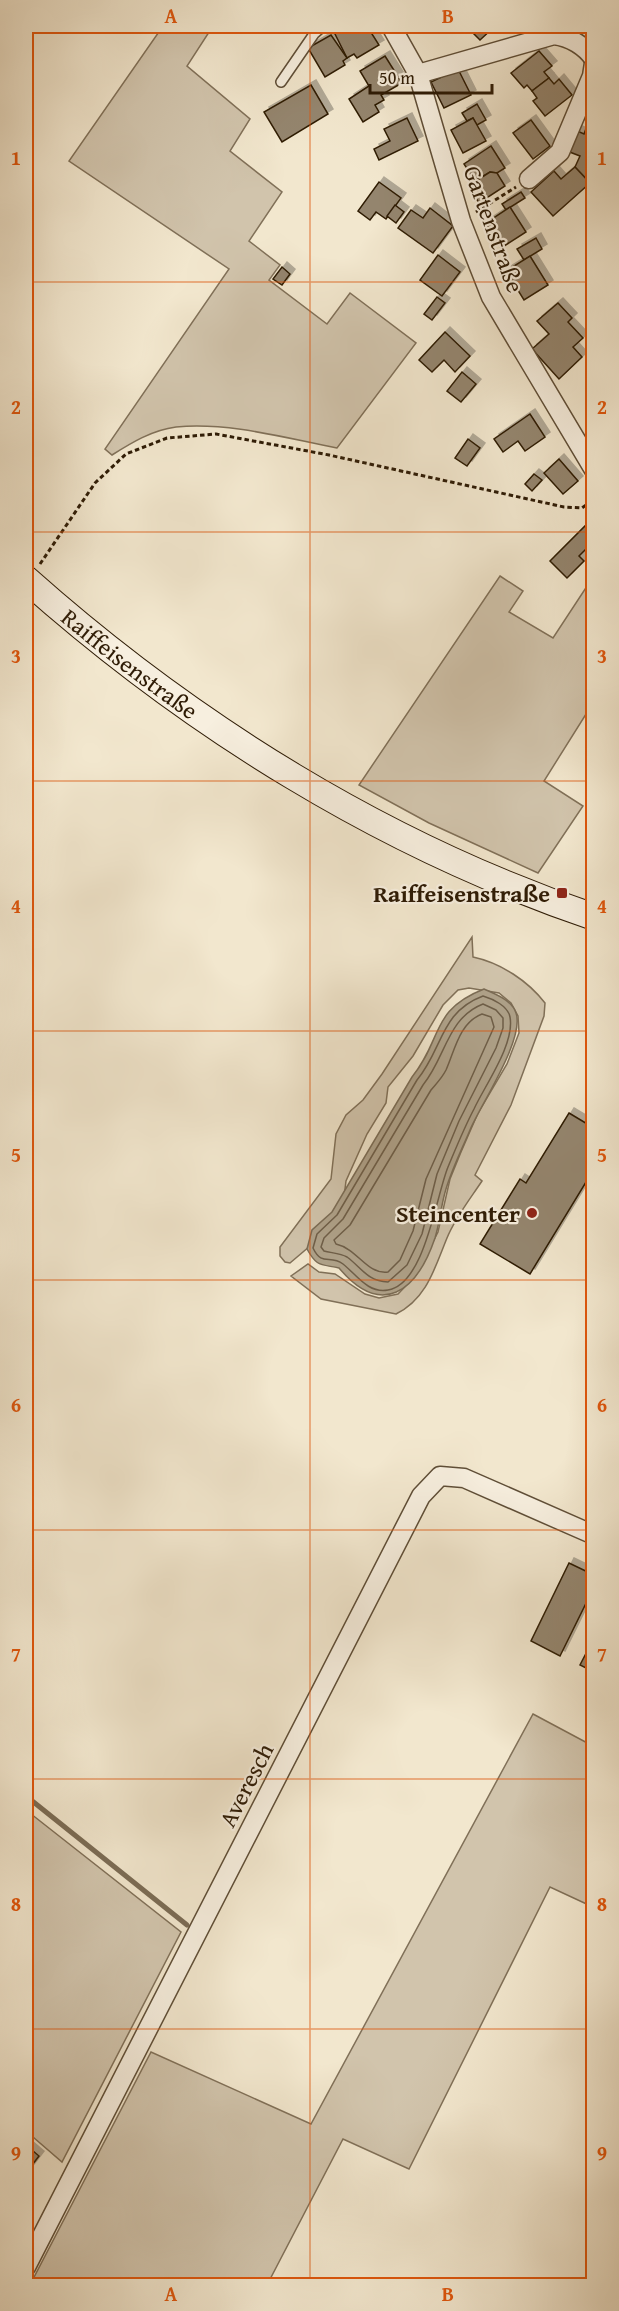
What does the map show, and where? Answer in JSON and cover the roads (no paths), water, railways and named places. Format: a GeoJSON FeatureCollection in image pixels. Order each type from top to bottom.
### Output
{"type":"FeatureCollection","features":[{"type":"Feature","properties":{"kind":"street","name":"Gartenstraße"},"geometry":{"type":"LineString","coordinates":[[391,26],[418,74],[461,221],[491,297],[594,470]]}},
{"type":"Feature","properties":{"kind":"street"},"geometry":{"type":"LineString","coordinates":[[418,74],[554,35],[563,36],[587,49],[594,61],[592,76],[560,153],[529,179]]}},
{"type":"Feature","properties":{"kind":"street","name":"Raiffeisenstraße"},"geometry":{"type":"LineString","coordinates":[[28,583],[147,678],[221,729],[305,782],[422,847],[486,877],[594,918]]}},
{"type":"Feature","properties":{"kind":"street","name":"Averesch"},"geometry":{"type":"LineString","coordinates":[[26,2267],[422,1496],[440,1476],[464,1478],[594,1535]]}},
{"type":"Feature","properties":{"kind":"lane"},"geometry":{"type":"LineString","coordinates":[[281,82],[314,34],[323,26]]}},
{"type":"Feature","properties":{"kind":"water"},"geometry":{"type":"Polygon","coordinates":[[[484,989],[511,1004],[516,1013],[517,1024],[508,1055],[454,1167],[444,1195],[435,1238],[427,1257],[408,1284],[396,1292],[384,1295],[370,1292],[355,1284],[339,1268],[320,1264],[314,1259],[307,1249],[312,1230],[332,1212],[422,1063],[446,1016],[454,1006],[484,989]]]}},
{"type":"Feature","properties":{"kind":"waterway"},"geometry":{"type":"LineString","coordinates":[[26,1796],[187,1925]]}},
{"type":"Feature","properties":{"kind":"place","name":"Raiffeisenstraße"},"geometry":{"type":"Point","coordinates":[562,893]}},
{"type":"Feature","properties":{"kind":"place","name":"Steincenter"},"geometry":{"type":"Point","coordinates":[532,1213]}}]}
